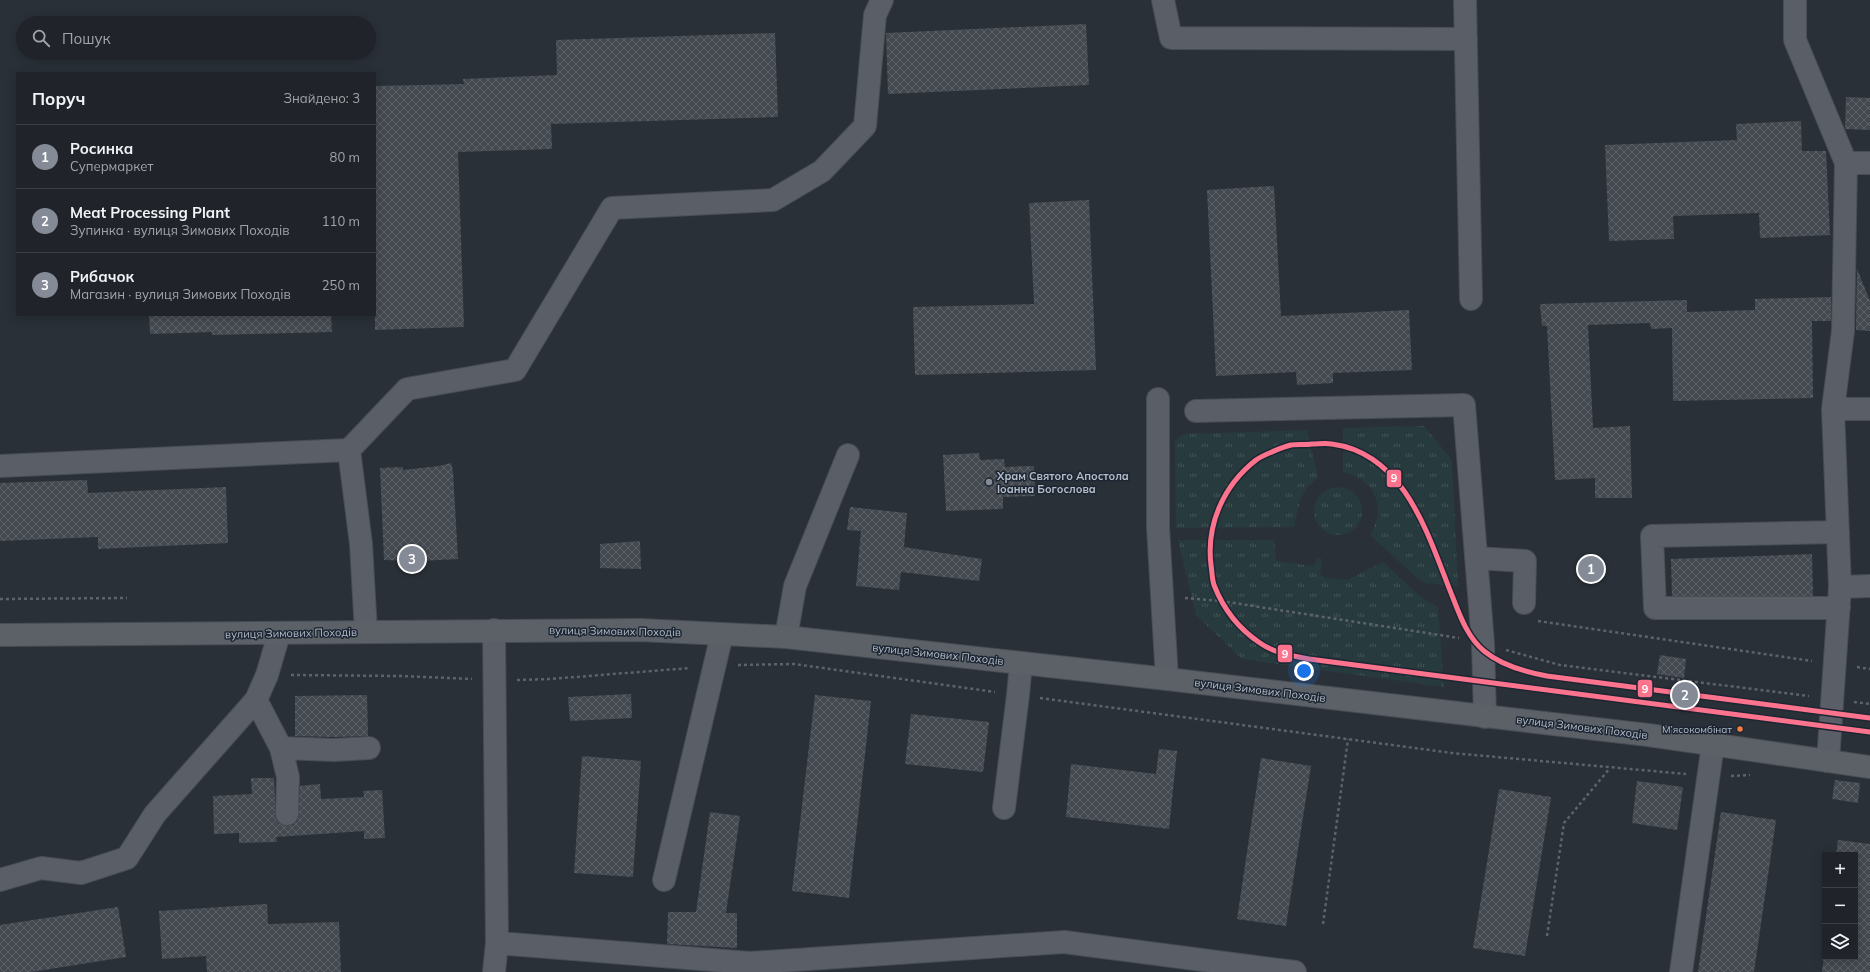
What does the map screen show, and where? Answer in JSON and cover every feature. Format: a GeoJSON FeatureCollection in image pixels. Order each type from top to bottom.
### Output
{"type":"FeatureCollection","features":[{"type":"Feature","properties":{"kind":"main road","name":"вулиця Зимових Походів"},"geometry":{"type":"LineString","coordinates":[[0,635],[640,630],[786,637],[1021,662],[1485,716],[1714,744],[1870,767]]}},
{"type":"Feature","properties":{"kind":"lane"},"geometry":{"type":"LineString","coordinates":[[0,466],[349,450],[407,389],[515,370],[612,208],[773,200],[822,171],[865,126],[875,15],[882,0]]}},
{"type":"Feature","properties":{"kind":"lane"},"geometry":{"type":"LineString","coordinates":[[1163,0],[1171,38],[1466,39]]}},
{"type":"Feature","properties":{"kind":"lane"},"geometry":{"type":"LineString","coordinates":[[1466,0],[1471,299]]}},
{"type":"Feature","properties":{"kind":"lane"},"geometry":{"type":"LineString","coordinates":[[1795,0],[1795,40],[1846,163],[1843,331],[1833,409],[1840,597],[1828,761]]}},
{"type":"Feature","properties":{"kind":"lane"},"geometry":{"type":"LineString","coordinates":[[1846,163],[1870,163]]}},
{"type":"Feature","properties":{"kind":"lane"},"geometry":{"type":"LineString","coordinates":[[1158,399],[1158,527],[1167,679]]}},
{"type":"Feature","properties":{"kind":"lane"},"geometry":{"type":"LineString","coordinates":[[1196,411],[1464,405],[1483,644],[1485,716]]}},
{"type":"Feature","properties":{"kind":"lane"},"geometry":{"type":"LineString","coordinates":[[1833,409],[1870,409]]}},
{"type":"Feature","properties":{"kind":"lane"},"geometry":{"type":"LineString","coordinates":[[349,450],[361,544],[366,632]]}},
{"type":"Feature","properties":{"kind":"lane"},"geometry":{"type":"LineString","coordinates":[[786,637],[795,586],[848,455]]}},
{"type":"Feature","properties":{"kind":"lane"},"geometry":{"type":"LineString","coordinates":[[1838,532],[1652,536],[1656,608],[1840,597],[1870,586]]}},
{"type":"Feature","properties":{"kind":"lane"},"geometry":{"type":"LineString","coordinates":[[1476,558],[1525,561],[1524,603]]}},
{"type":"Feature","properties":{"kind":"lane"},"geometry":{"type":"LineString","coordinates":[[494,630],[497,943],[494,972]]}},
{"type":"Feature","properties":{"kind":"lane"},"geometry":{"type":"LineString","coordinates":[[0,880],[41,868],[81,873],[127,858],[155,814],[256,700],[267,675],[279,634]]}},
{"type":"Feature","properties":{"kind":"lane"},"geometry":{"type":"LineString","coordinates":[[664,880],[697,739],[716,666],[722,634]]}},
{"type":"Feature","properties":{"kind":"lane"},"geometry":{"type":"LineString","coordinates":[[1004,808],[1021,662]]}},
{"type":"Feature","properties":{"kind":"lane"},"geometry":{"type":"LineString","coordinates":[[256,700],[281,748],[288,777],[288,814]]}},
{"type":"Feature","properties":{"kind":"lane"},"geometry":{"type":"LineString","coordinates":[[1681,972],[1714,744]]}},
{"type":"Feature","properties":{"kind":"lane"},"geometry":{"type":"LineString","coordinates":[[281,748],[334,750],[368,748]]}},
{"type":"Feature","properties":{"kind":"lane"},"geometry":{"type":"LineString","coordinates":[[497,943],[750,963],[1064,942],[1188,965],[1295,972]]}},
{"type":"Feature","properties":{"kind":"path"},"geometry":{"type":"LineString","coordinates":[[1162,596],[1221,601],[1438,635],[1483,644],[1560,664],[1870,704]]}},
{"type":"Feature","properties":{"kind":"path"},"geometry":{"type":"LineString","coordinates":[[0,598],[127,598]]}},
{"type":"Feature","properties":{"kind":"path"},"geometry":{"type":"LineString","coordinates":[[1524,603],[1524,619],[1870,669]]}},
{"type":"Feature","properties":{"kind":"path"},"geometry":{"type":"LineString","coordinates":[[267,675],[400,676],[495,680],[550,679],[716,666],[794,664],[1452,753],[1709,776],[1754,775]]}},
{"type":"Feature","properties":{"kind":"path"},"geometry":{"type":"LineString","coordinates":[[1323,924],[1348,739]]}},
{"type":"Feature","properties":{"kind":"path"},"geometry":{"type":"LineString","coordinates":[[1547,936],[1564,823],[1611,767]]}},
{"type":"Feature","properties":{"kind":"green space"},"geometry":{"type":"Polygon","coordinates":[[[1424,426],[1452,460],[1458,586],[1425,583],[1416,577],[1370,535],[1376,524],[1378,514],[1376,497],[1363,481],[1350,474],[1343,473],[1343,428],[1424,426]]]}},
{"type":"Feature","properties":{"kind":"green space"},"geometry":{"type":"Polygon","coordinates":[[[1307,430],[1318,478],[1307,487],[1300,500],[1294,527],[1176,528],[1175,441],[1183,434],[1307,430]]]}},
{"type":"Feature","properties":{"kind":"green space"},"geometry":{"type":"Polygon","coordinates":[[[1338,487],[1347,489],[1355,494],[1360,502],[1362,511],[1360,520],[1355,528],[1347,533],[1338,535],[1329,533],[1321,528],[1316,520],[1314,511],[1316,502],[1321,494],[1329,489],[1338,487]]]}},
{"type":"Feature","properties":{"kind":"green space"},"geometry":{"type":"Polygon","coordinates":[[[1178,540],[1274,540],[1276,561],[1312,566],[1315,564],[1317,558],[1322,559],[1320,574],[1325,578],[1347,580],[1383,562],[1421,597],[1438,607],[1444,687],[1242,659],[1196,615],[1178,540]]]}},
{"type":"Feature","properties":{"kind":"building"},"geometry":{"type":"Polygon","coordinates":[[[1086,24],[1089,85],[888,94],[886,33],[1086,24]]]}},
{"type":"Feature","properties":{"kind":"building"},"geometry":{"type":"Polygon","coordinates":[[[775,33],[778,117],[551,124],[552,149],[458,152],[464,327],[375,330],[376,86],[464,84],[463,79],[557,75],[556,40],[775,33]]]}},
{"type":"Feature","properties":{"kind":"building"},"geometry":{"type":"Polygon","coordinates":[[[1846,97],[1870,98],[1870,130],[1845,129],[1846,97]]]}},
{"type":"Feature","properties":{"kind":"building"},"geometry":{"type":"Polygon","coordinates":[[[1801,121],[1802,151],[1826,151],[1830,235],[1760,238],[1759,213],[1673,216],[1674,239],[1609,241],[1605,145],[1737,140],[1736,124],[1801,121]]]}},
{"type":"Feature","properties":{"kind":"building"},"geometry":{"type":"Polygon","coordinates":[[[1274,186],[1281,316],[1409,310],[1412,370],[1333,373],[1333,383],[1297,385],[1296,372],[1216,376],[1207,190],[1274,186]]]}},
{"type":"Feature","properties":{"kind":"building"},"geometry":{"type":"Polygon","coordinates":[[[1089,200],[1096,370],[915,375],[913,307],[1034,304],[1029,203],[1089,200]]]}},
{"type":"Feature","properties":{"kind":"building"},"geometry":{"type":"Polygon","coordinates":[[[1857,269],[1870,301],[1870,331],[1856,330],[1857,269]]]}},
{"type":"Feature","properties":{"kind":"building"},"geometry":{"type":"Polygon","coordinates":[[[1831,297],[1831,321],[1812,321],[1813,398],[1673,401],[1672,328],[1651,329],[1650,323],[1588,325],[1593,428],[1630,426],[1632,498],[1595,498],[1595,478],[1555,480],[1547,326],[1542,326],[1540,304],[1687,300],[1687,312],[1755,310],[1755,299],[1831,297]]]}},
{"type":"Feature","properties":{"kind":"building"},"geometry":{"type":"Polygon","coordinates":[[[149,316],[331,316],[332,332],[212,335],[212,332],[150,334],[149,316]]]}},
{"type":"Feature","properties":{"kind":"building","name":"Храм Святого Апостола Іоанна Богослова"},"geometry":{"type":"Polygon","coordinates":[[[979,453],[980,460],[1004,459],[1005,467],[1034,466],[1035,496],[1003,497],[1003,509],[946,511],[943,455],[979,453]]]}},
{"type":"Feature","properties":{"kind":"building"},"geometry":{"type":"Polygon","coordinates":[[[451,463],[453,471],[458,559],[419,561],[384,560],[380,468],[403,467],[403,470],[439,466],[451,463]]]}},
{"type":"Feature","properties":{"kind":"building"},"geometry":{"type":"Polygon","coordinates":[[[87,480],[88,493],[226,487],[228,543],[98,549],[98,537],[0,541],[0,483],[87,480]]]}},
{"type":"Feature","properties":{"kind":"building"},"geometry":{"type":"Polygon","coordinates":[[[850,507],[907,513],[904,547],[982,559],[979,581],[901,572],[899,590],[856,586],[861,531],[847,530],[850,507]]]}},
{"type":"Feature","properties":{"kind":"building"},"geometry":{"type":"Polygon","coordinates":[[[640,541],[641,569],[600,568],[600,544],[640,541]]]}},
{"type":"Feature","properties":{"kind":"building"},"geometry":{"type":"Polygon","coordinates":[[[1812,554],[1813,596],[1672,596],[1671,559],[1812,554]]]}},
{"type":"Feature","properties":{"kind":"building"},"geometry":{"type":"Polygon","coordinates":[[[1660,655],[1686,659],[1684,678],[1657,674],[1660,655]]]}},
{"type":"Feature","properties":{"kind":"building"},"geometry":{"type":"Polygon","coordinates":[[[631,694],[632,718],[570,721],[568,697],[631,694]]]}},
{"type":"Feature","properties":{"kind":"building"},"geometry":{"type":"Polygon","coordinates":[[[367,695],[368,736],[295,736],[295,696],[367,695]]]}},
{"type":"Feature","properties":{"kind":"building"},"geometry":{"type":"Polygon","coordinates":[[[815,695],[871,701],[849,898],[792,891],[815,695]]]}},
{"type":"Feature","properties":{"kind":"building"},"geometry":{"type":"Polygon","coordinates":[[[911,714],[989,722],[983,772],[905,764],[911,714]]]}},
{"type":"Feature","properties":{"kind":"building"},"geometry":{"type":"Polygon","coordinates":[[[1159,749],[1177,751],[1169,829],[1066,817],[1071,764],[1156,774],[1159,749]]]}},
{"type":"Feature","properties":{"kind":"building"},"geometry":{"type":"Polygon","coordinates":[[[582,756],[641,761],[633,877],[574,873],[582,756]]]}},
{"type":"Feature","properties":{"kind":"building"},"geometry":{"type":"Polygon","coordinates":[[[1261,758],[1311,766],[1286,926],[1237,919],[1261,758]]]}},
{"type":"Feature","properties":{"kind":"building"},"geometry":{"type":"Polygon","coordinates":[[[251,778],[274,778],[276,820],[280,824],[286,826],[293,825],[298,820],[300,786],[320,784],[321,799],[364,797],[363,791],[382,790],[385,838],[364,839],[364,831],[276,837],[277,842],[239,843],[239,833],[214,834],[213,796],[252,794],[251,778]]]}},
{"type":"Feature","properties":{"kind":"building"},"geometry":{"type":"Polygon","coordinates":[[[1835,780],[1860,783],[1858,803],[1832,799],[1835,780]]]}},
{"type":"Feature","properties":{"kind":"building"},"geometry":{"type":"Polygon","coordinates":[[[1637,781],[1683,787],[1677,830],[1632,823],[1637,781]]]}},
{"type":"Feature","properties":{"kind":"building"},"geometry":{"type":"Polygon","coordinates":[[[1499,789],[1551,797],[1525,956],[1473,948],[1499,789]]]}},
{"type":"Feature","properties":{"kind":"building"},"geometry":{"type":"Polygon","coordinates":[[[710,812],[740,816],[726,913],[737,913],[737,948],[667,944],[668,912],[696,912],[710,812]]]}},
{"type":"Feature","properties":{"kind":"building"},"geometry":{"type":"Polygon","coordinates":[[[1721,812],[1776,820],[1754,972],[1698,972],[1721,812]]]}},
{"type":"Feature","properties":{"kind":"building"},"geometry":{"type":"Polygon","coordinates":[[[1838,840],[1870,844],[1870,972],[1822,972],[1824,960],[1858,960],[1858,852],[1836,852],[1838,840]]]}},
{"type":"Feature","properties":{"kind":"building"},"geometry":{"type":"Polygon","coordinates":[[[267,904],[268,924],[339,922],[341,972],[207,972],[206,956],[162,959],[159,911],[267,904]]]}},
{"type":"Feature","properties":{"kind":"building"},"geometry":{"type":"Polygon","coordinates":[[[118,907],[126,957],[31,972],[0,972],[0,925],[118,907]]]}},
{"type":"Feature","properties":{"kind":"transit line","name":"9"},"geometry":{"type":"LineString","coordinates":[[1870,718],[1547,676],[1522,670],[1498,660],[1478,646],[1465,626],[1435,550],[1412,503],[1397,482],[1379,464],[1358,451],[1332,444],[1291,445],[1263,456],[1256,460],[1235,481],[1226,493],[1215,520],[1211,535],[1210,550],[1213,580],[1218,594],[1232,617],[1245,631],[1260,643],[1277,652],[1309,659],[1870,732]]}},
{"type":"Feature","properties":{"kind":"place","name":"Храм Святого Апостола Іоанна Богослова"},"geometry":{"type":"Point","coordinates":[989,482]}},
{"type":"Feature","properties":{"kind":"place","name":"Рибачок"},"geometry":{"type":"Point","coordinates":[412,559]}},
{"type":"Feature","properties":{"kind":"place","name":"Росинка"},"geometry":{"type":"Point","coordinates":[1591,569]}},
{"type":"Feature","properties":{"kind":"place","name":"Meat Processing Plant"},"geometry":{"type":"Point","coordinates":[1685,695]}},
{"type":"Feature","properties":{"kind":"place","name":"М’ясокомбінат"},"geometry":{"type":"Point","coordinates":[1740,729]}}]}
